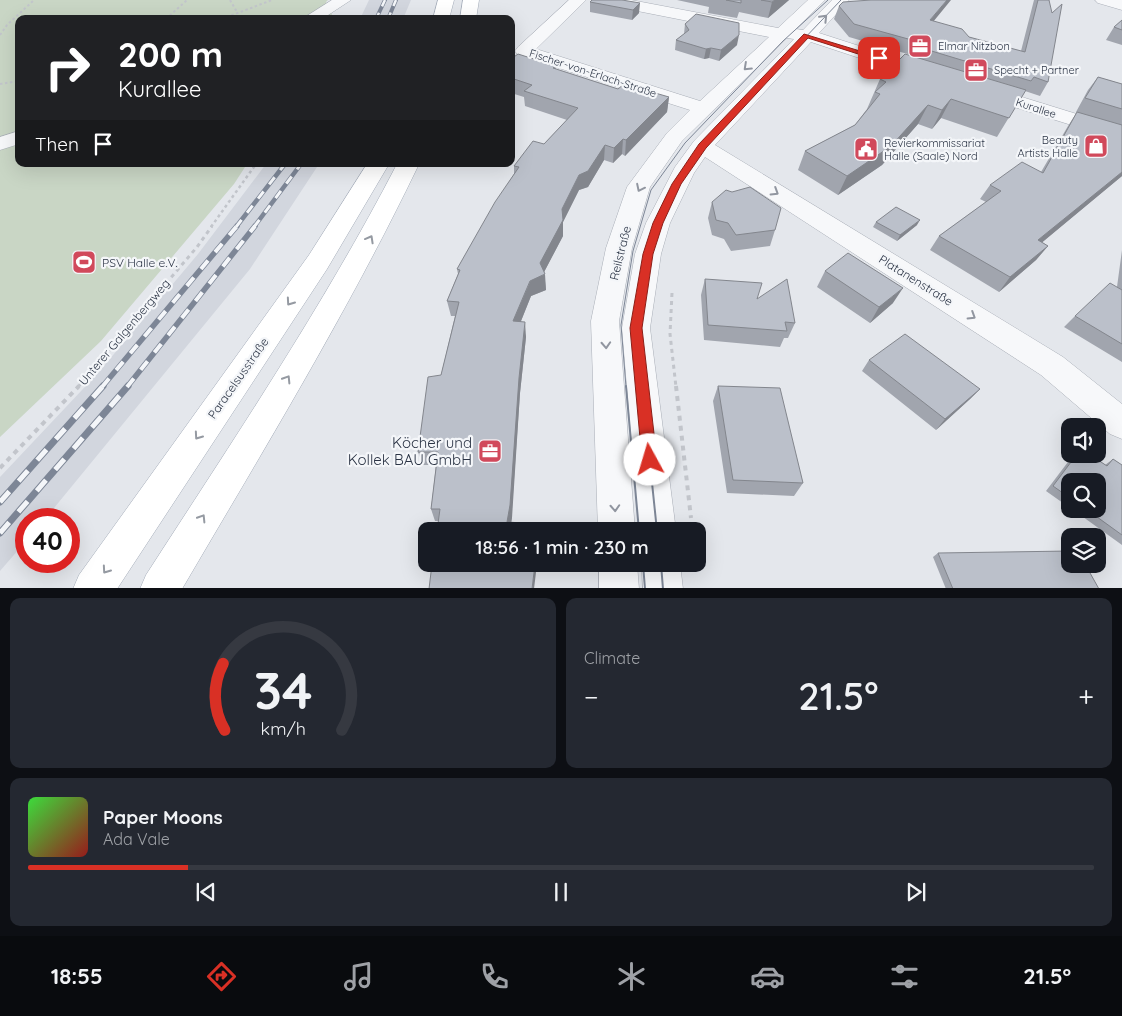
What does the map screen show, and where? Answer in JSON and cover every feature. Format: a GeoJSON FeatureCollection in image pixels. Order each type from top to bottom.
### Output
{"type":"FeatureCollection","features":[{"type":"Feature","properties":{"kind":"main road"},"geometry":{"type":"LineString","coordinates":[[442,15],[446,0]]}},
{"type":"Feature","properties":{"kind":"main road"},"geometry":{"type":"LineString","coordinates":[[469,15],[471,0]]}},
{"type":"Feature","properties":{"kind":"main road","name":"Paracelsusstraße"},"geometry":{"type":"LineString","coordinates":[[93,588],[318,262],[376,167]]}},
{"type":"Feature","properties":{"kind":"main road"},"geometry":{"type":"LineString","coordinates":[[160,588],[324,321],[380,220],[406,167]]}},
{"type":"Feature","properties":{"kind":"street","name":"Fischer-von-Erlach-Straße"},"geometry":{"type":"LineString","coordinates":[[578,0],[524,51],[703,108]]}},
{"type":"Feature","properties":{"kind":"street"},"geometry":{"type":"LineString","coordinates":[[607,0],[794,34],[948,80]]}},
{"type":"Feature","properties":{"kind":"street","name":"Reilstraße"},"geometry":{"type":"LineString","coordinates":[[656,522],[636,328],[648,254],[658,223],[683,172],[794,34],[817,0]]}},
{"type":"Feature","properties":{"kind":"street","name":"Reilstraße"},"geometry":{"type":"LineString","coordinates":[[616,522],[605,321],[619,248],[639,187],[674,137],[703,108],[794,34],[841,0]]}},
{"type":"Feature","properties":{"kind":"street"},"geometry":{"type":"LineString","coordinates":[[1104,0],[1122,5]]}},
{"type":"Feature","properties":{"kind":"street"},"geometry":{"type":"LineString","coordinates":[[321,15],[352,4]]}},
{"type":"Feature","properties":{"kind":"street","name":"Kurallee"},"geometry":{"type":"LineString","coordinates":[[970,87],[1122,136]]}},
{"type":"Feature","properties":{"kind":"street"},"geometry":{"type":"LineString","coordinates":[[0,144],[15,138]]}},
{"type":"Feature","properties":{"kind":"street","name":"Platanenstraße"},"geometry":{"type":"LineString","coordinates":[[702,146],[1052,366],[1122,424]]}},
{"type":"Feature","properties":{"kind":"street"},"geometry":{"type":"LineString","coordinates":[[618,572],[619,588]]}},
{"type":"Feature","properties":{"kind":"street"},"geometry":{"type":"LineString","coordinates":[[662,572],[664,588]]}},
{"type":"Feature","properties":{"kind":"path"},"geometry":{"type":"LineString","coordinates":[[18,15],[34,0]]}},
{"type":"Feature","properties":{"kind":"path"},"geometry":{"type":"LineString","coordinates":[[170,15],[187,0]]}},
{"type":"Feature","properties":{"kind":"path"},"geometry":{"type":"LineString","coordinates":[[230,0],[237,12]]}},
{"type":"Feature","properties":{"kind":"path"},"geometry":{"type":"LineString","coordinates":[[231,15],[272,0]]}},
{"type":"Feature","properties":{"kind":"path"},"geometry":{"type":"LineString","coordinates":[[0,35],[15,18]]}},
{"type":"Feature","properties":{"kind":"path"},"geometry":{"type":"LineString","coordinates":[[0,84],[15,82]]}},
{"type":"Feature","properties":{"kind":"path","name":"Unterer Galgenbergweg"},"geometry":{"type":"LineString","coordinates":[[0,468],[96,368],[197,247],[254,167]]}},
{"type":"Feature","properties":{"kind":"path"},"geometry":{"type":"LineString","coordinates":[[672,285],[670,334],[692,522]]}},
{"type":"Feature","properties":{"kind":"shaded area"},"geometry":{"type":"Polygon","coordinates":[[[369,0],[411,0],[405,15],[362,15],[369,0]]]}},
{"type":"Feature","properties":{"kind":"shaded area"},"geometry":{"type":"Polygon","coordinates":[[[264,167],[317,167],[250,269],[54,508],[15,508],[15,554],[0,571],[0,477],[98,373],[198,254],[264,167]]]}},
{"type":"Feature","properties":{"kind":"green space","name":"PSV Halle e.V."},"geometry":{"type":"Polygon","coordinates":[[[0,0],[328,0],[326,2],[332,15],[15,15],[15,167],[245,167],[234,184],[101,341],[0,437],[0,0]]]}},
{"type":"Feature","properties":{"kind":"building"},"geometry":{"type":"Polygon","coordinates":[[[592,0],[622,0],[640,3],[633,10],[590,2],[592,0]]]}},
{"type":"Feature","properties":{"kind":"building"},"geometry":{"type":"Polygon","coordinates":[[[726,0],[741,0],[741,3],[726,0]]]}},
{"type":"Feature","properties":{"kind":"building"},"geometry":{"type":"Polygon","coordinates":[[[947,0],[930,20],[962,29],[969,37],[1025,52],[1038,0],[1049,0],[1052,13],[1062,4],[1048,82],[1034,77],[1031,81],[915,46],[919,42],[854,24],[839,6],[843,2],[947,0]]]}},
{"type":"Feature","properties":{"kind":"building"},"geometry":{"type":"Polygon","coordinates":[[[696,14],[739,23],[739,35],[721,50],[706,49],[676,40],[689,30],[685,24],[696,14]]]}},
{"type":"Feature","properties":{"kind":"building"},"geometry":{"type":"Polygon","coordinates":[[[1122,20],[1122,30],[1114,27],[1122,20]]]}},
{"type":"Feature","properties":{"kind":"building"},"geometry":{"type":"Polygon","coordinates":[[[518,54],[556,66],[553,68],[618,89],[624,84],[669,97],[626,140],[623,139],[614,148],[605,145],[588,171],[579,175],[562,209],[563,220],[540,263],[545,274],[530,281],[513,321],[525,322],[507,522],[438,522],[440,509],[431,509],[438,452],[418,452],[428,377],[441,375],[459,302],[447,301],[460,270],[457,269],[495,202],[519,167],[515,165],[533,141],[544,144],[578,108],[524,91],[532,85],[515,79],[515,56],[518,54]]]}},
{"type":"Feature","properties":{"kind":"building"},"geometry":{"type":"Polygon","coordinates":[[[905,54],[1026,90],[1009,118],[951,99],[942,110],[928,105],[891,146],[847,176],[805,151],[855,125],[880,94],[875,92],[886,82],[880,79],[905,54]]]}},
{"type":"Feature","properties":{"kind":"building"},"geometry":{"type":"Polygon","coordinates":[[[1098,77],[1122,84],[1122,109],[1085,98],[1098,77]]]}},
{"type":"Feature","properties":{"kind":"building"},"geometry":{"type":"Polygon","coordinates":[[[1077,112],[1122,125],[1122,172],[1038,240],[1048,246],[1010,277],[939,236],[1001,191],[990,185],[1022,162],[1043,173],[1077,112]]]}},
{"type":"Feature","properties":{"kind":"building"},"geometry":{"type":"Polygon","coordinates":[[[750,187],[781,208],[775,230],[736,235],[728,223],[716,220],[712,202],[726,190],[732,192],[750,187]]]}},
{"type":"Feature","properties":{"kind":"building"},"geometry":{"type":"Polygon","coordinates":[[[896,207],[920,220],[900,235],[876,222],[896,207]]]}},
{"type":"Feature","properties":{"kind":"building"},"geometry":{"type":"Polygon","coordinates":[[[848,253],[903,288],[879,307],[825,271],[848,253]]]}},
{"type":"Feature","properties":{"kind":"building"},"geometry":{"type":"Polygon","coordinates":[[[705,279],[762,283],[757,299],[787,279],[795,323],[785,322],[787,331],[708,325],[705,279]]]}},
{"type":"Feature","properties":{"kind":"building"},"geometry":{"type":"Polygon","coordinates":[[[1110,283],[1122,290],[1122,344],[1075,316],[1110,283]]]}},
{"type":"Feature","properties":{"kind":"building"},"geometry":{"type":"Polygon","coordinates":[[[905,334],[980,389],[945,419],[869,360],[905,334]]]}},
{"type":"Feature","properties":{"kind":"building"},"geometry":{"type":"Polygon","coordinates":[[[718,386],[780,388],[803,483],[733,480],[718,386]]]}},
{"type":"Feature","properties":{"kind":"building"},"geometry":{"type":"Polygon","coordinates":[[[1113,459],[1122,465],[1122,535],[1098,518],[1106,518],[1106,473],[1063,473],[1070,463],[1102,463],[1107,466],[1113,459]]]}},
{"type":"Feature","properties":{"kind":"building"},"geometry":{"type":"Polygon","coordinates":[[[1061,475],[1061,492],[1053,486],[1061,475]]]}},
{"type":"Feature","properties":{"kind":"building"},"geometry":{"type":"Polygon","coordinates":[[[1061,551],[1061,573],[1090,573],[1098,588],[953,588],[938,553],[1061,551]]]}},
{"type":"Feature","properties":{"kind":"building"},"geometry":{"type":"Polygon","coordinates":[[[431,572],[534,572],[532,588],[429,588],[431,572]]]}},
{"type":"Feature","properties":{"kind":"tram line"},"geometry":{"type":"LineString","coordinates":[[626,387],[621,325],[633,251],[651,190],[685,143],[783,41],[828,0]]}},
{"type":"Feature","properties":{"kind":"tram line"},"geometry":{"type":"LineString","coordinates":[[642,387],[636,326],[643,278],[657,232],[676,188],[702,146],[841,0]]}},
{"type":"Feature","properties":{"kind":"tram line"},"geometry":{"type":"LineString","coordinates":[[626,386],[638,522]]}},
{"type":"Feature","properties":{"kind":"tram line"},"geometry":{"type":"LineString","coordinates":[[642,386],[656,522]]}},
{"type":"Feature","properties":{"kind":"tram line"},"geometry":{"type":"LineString","coordinates":[[644,572],[645,588]]}},
{"type":"Feature","properties":{"kind":"tram line"},"geometry":{"type":"LineString","coordinates":[[662,572],[663,588]]}},
{"type":"Feature","properties":{"kind":"railway"},"geometry":{"type":"LineString","coordinates":[[378,15],[385,0]]}},
{"type":"Feature","properties":{"kind":"railway"},"geometry":{"type":"LineString","coordinates":[[390,15],[396,0]]}},
{"type":"Feature","properties":{"kind":"railway"},"geometry":{"type":"LineString","coordinates":[[236,227],[283,167]]}},
{"type":"Feature","properties":{"kind":"railway"},"geometry":{"type":"LineString","coordinates":[[254,227],[299,167]]}},
{"type":"Feature","properties":{"kind":"railway"},"geometry":{"type":"LineString","coordinates":[[102,387],[237,226]]}},
{"type":"Feature","properties":{"kind":"railway"},"geometry":{"type":"LineString","coordinates":[[127,387],[255,226]]}},
{"type":"Feature","properties":{"kind":"railway"},"geometry":{"type":"LineString","coordinates":[[0,502],[103,386]]}},
{"type":"Feature","properties":{"kind":"railway"},"geometry":{"type":"LineString","coordinates":[[0,533],[128,386]]}},
{"type":"Feature","properties":{"kind":"place","name":"Elmar Nitzbon"},"geometry":{"type":"Point","coordinates":[920,46]}},
{"type":"Feature","properties":{"kind":"place","name":"Specht + Partner"},"geometry":{"type":"Point","coordinates":[976,70]}},
{"type":"Feature","properties":{"kind":"place","name":"Beauty Artists Halle"},"geometry":{"type":"Point","coordinates":[1096,146]}},
{"type":"Feature","properties":{"kind":"place","name":"Revierkommissariat Halle (Saale) Nord"},"geometry":{"type":"Point","coordinates":[866,149]}},
{"type":"Feature","properties":{"kind":"place","name":"PSV Halle e.V."},"geometry":{"type":"Point","coordinates":[84,262]}},
{"type":"Feature","properties":{"kind":"place","name":"Köcher und Kollek BAU GmbH"},"geometry":{"type":"Point","coordinates":[490,451]}},
{"type":"Feature","properties":{"kind":"route"},"geometry":{"type":"LineString","coordinates":[[650,460],[636,328],[648,254],[658,223],[683,172],[702,146],[807,35],[879,58]]}}]}
